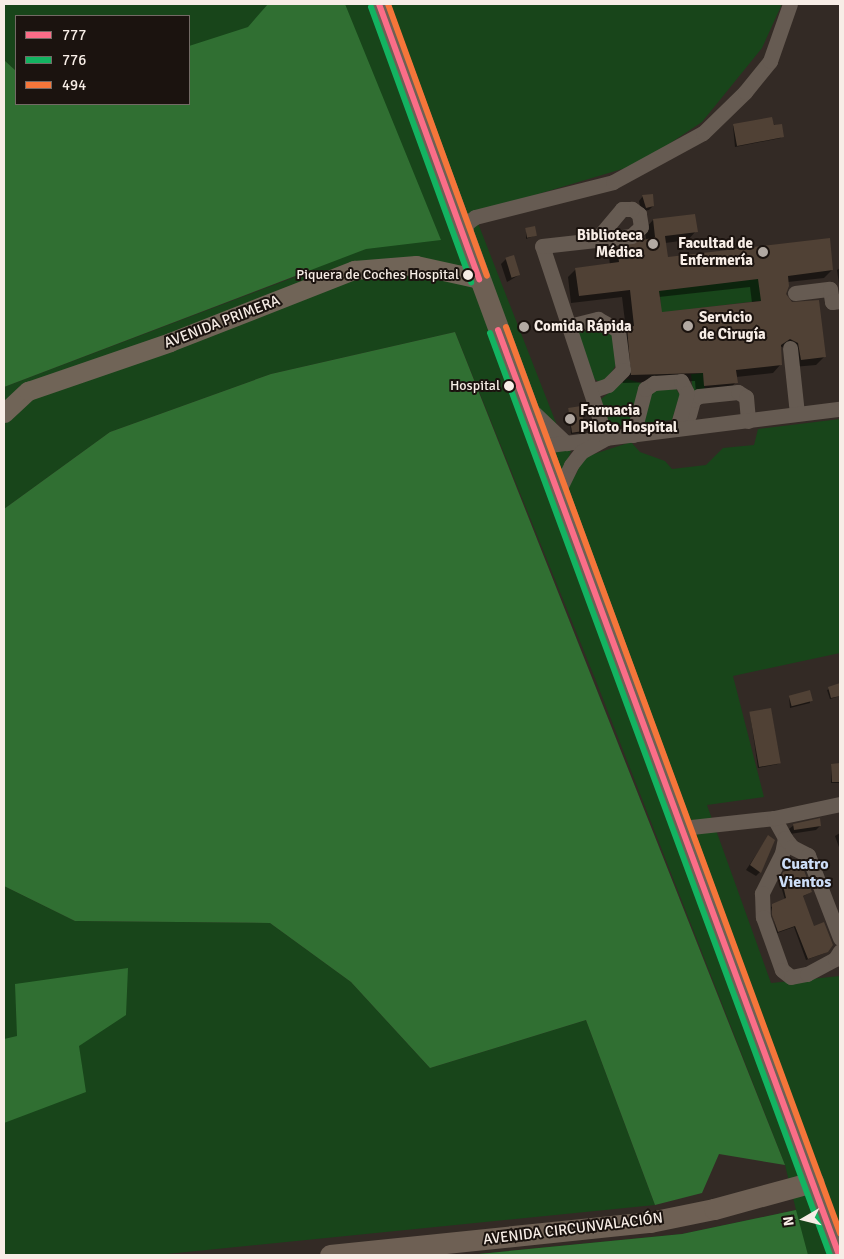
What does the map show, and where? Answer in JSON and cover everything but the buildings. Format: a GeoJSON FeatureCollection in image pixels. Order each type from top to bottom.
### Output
{"type":"FeatureCollection","features":[{"type":"Feature","properties":{"kind":"highway"},"geometry":{"type":"LineString","coordinates":[[379,4],[479,278],[533,412],[541,446],[839,1255]]}},
{"type":"Feature","properties":{"kind":"highway","name":"AVENIDA CIRCUNVALACIÓN"},"geometry":{"type":"LineString","coordinates":[[330,1255],[650,1222],[714,1209],[812,1182]]}},
{"type":"Feature","properties":{"kind":"main road","name":"AVENIDA PRIMERA"},"geometry":{"type":"LineString","coordinates":[[4,413],[28,391],[170,342],[354,270],[416,265],[479,278]]}},
{"type":"Feature","properties":{"kind":"street"},"geometry":{"type":"LineString","coordinates":[[464,236],[467,223],[475,216],[613,182],[704,133],[745,92],[770,60],[790,4]]}},
{"type":"Feature","properties":{"kind":"street"},"geometry":{"type":"LineString","coordinates":[[598,238],[542,246],[606,438]]}},
{"type":"Feature","properties":{"kind":"street"},"geometry":{"type":"LineString","coordinates":[[479,278],[481,309],[556,506],[571,527]]}},
{"type":"Feature","properties":{"kind":"street"},"geometry":{"type":"LineString","coordinates":[[795,294],[830,289],[832,302],[840,301]]}},
{"type":"Feature","properties":{"kind":"street"},"geometry":{"type":"LineString","coordinates":[[569,326],[598,319],[618,330],[623,370],[608,385],[591,391]]}},
{"type":"Feature","properties":{"kind":"street"},"geometry":{"type":"LineString","coordinates":[[790,348],[798,414]]}},
{"type":"Feature","properties":{"kind":"street"},"geometry":{"type":"LineString","coordinates":[[633,435],[645,389],[654,383],[681,381],[687,393],[681,429]]}},
{"type":"Feature","properties":{"kind":"street"},"geometry":{"type":"LineString","coordinates":[[681,429],[693,400],[699,396],[738,392],[746,397],[748,420]]}},
{"type":"Feature","properties":{"kind":"street"},"geometry":{"type":"LineString","coordinates":[[541,446],[840,409]]}},
{"type":"Feature","properties":{"kind":"street"},"geometry":{"type":"LineString","coordinates":[[533,412],[566,443]]}},
{"type":"Feature","properties":{"kind":"street"},"geometry":{"type":"LineString","coordinates":[[558,492],[581,452],[606,438]]}},
{"type":"Feature","properties":{"kind":"street"},"geometry":{"type":"LineString","coordinates":[[682,828],[774,818],[840,804]]}},
{"type":"Feature","properties":{"kind":"street"},"geometry":{"type":"LineString","coordinates":[[774,818],[792,847],[808,855],[840,938]]}},
{"type":"Feature","properties":{"kind":"street"},"geometry":{"type":"LineString","coordinates":[[785,838],[782,853],[762,893],[763,917],[782,970],[791,977],[807,974],[834,959],[840,951]]}},
{"type":"Feature","properties":{"kind":"green space"},"geometry":{"type":"Polygon","coordinates":[[[4,4],[782,4],[762,48],[702,122],[639,164],[474,213],[567,451],[571,451],[569,456],[576,475],[580,463],[588,456],[631,442],[640,452],[665,461],[672,469],[706,465],[723,448],[754,445],[758,429],[840,419],[840,653],[733,676],[764,797],[707,805],[771,983],[840,976],[840,1255],[468,1255],[682,1234],[796,1210],[785,1165],[596,681],[455,332],[271,374],[110,432],[4,509],[4,387],[295,277],[190,105],[190,15],[15,15],[15,70],[4,60],[4,4]]]}},
{"type":"Feature","properties":{"kind":"green space"},"geometry":{"type":"Polygon","coordinates":[[[268,4],[345,4],[441,240],[366,249],[4,387],[4,60],[15,70],[15,105],[190,105],[190,46],[248,27],[268,4]]]}},
{"type":"Feature","properties":{"kind":"green space"},"geometry":{"type":"Polygon","coordinates":[[[764,278],[766,300],[650,314],[661,309],[660,295],[647,292],[764,278]]]}},
{"type":"Feature","properties":{"kind":"green space"},"geometry":{"type":"Polygon","coordinates":[[[590,327],[613,334],[616,365],[607,379],[599,382],[593,378],[576,331],[590,327]]]}},
{"type":"Feature","properties":{"kind":"green space"},"geometry":{"type":"Polygon","coordinates":[[[455,332],[785,1165],[719,1154],[702,1193],[655,1205],[586,1020],[430,1068],[351,982],[270,923],[75,921],[4,886],[4,509],[110,432],[271,374],[455,332]]]}},
{"type":"Feature","properties":{"kind":"green space"},"geometry":{"type":"Polygon","coordinates":[[[703,373],[705,391],[693,392],[691,374],[703,373]]]}},
{"type":"Feature","properties":{"kind":"green space"},"geometry":{"type":"Polygon","coordinates":[[[627,379],[641,383],[629,424],[609,428],[601,399],[627,379]]]}},
{"type":"Feature","properties":{"kind":"green space"},"geometry":{"type":"Polygon","coordinates":[[[675,387],[680,395],[672,420],[644,423],[650,395],[656,389],[675,387]]]}},
{"type":"Feature","properties":{"kind":"green space"},"geometry":{"type":"Polygon","coordinates":[[[4,886],[75,921],[270,923],[351,982],[430,1068],[586,1020],[655,1205],[157,1255],[4,1255],[4,886]]]}},
{"type":"Feature","properties":{"kind":"green space"},"geometry":{"type":"Polygon","coordinates":[[[128,968],[126,1015],[79,1046],[86,1092],[4,1123],[4,1039],[17,1036],[15,984],[128,968]]]}},
{"type":"Feature","properties":{"kind":"green space"},"geometry":{"type":"Polygon","coordinates":[[[796,1210],[808,1255],[468,1255],[682,1234],[796,1210]]]}},
{"type":"Feature","properties":{"kind":"transit line","name":"777"},"geometry":{"type":"LineString","coordinates":[[379,4],[479,279]]}},
{"type":"Feature","properties":{"kind":"transit line","name":"494"},"geometry":{"type":"LineString","coordinates":[[388,4],[487,276]]}},
{"type":"Feature","properties":{"kind":"transit line","name":"776"},"geometry":{"type":"LineString","coordinates":[[371,7],[471,282]]}},
{"type":"Feature","properties":{"kind":"transit line","name":"494"},"geometry":{"type":"LineString","coordinates":[[506,327],[840,1233]]}},
{"type":"Feature","properties":{"kind":"transit line","name":"777"},"geometry":{"type":"LineString","coordinates":[[498,330],[839,1255]]}},
{"type":"Feature","properties":{"kind":"transit line","name":"776"},"geometry":{"type":"LineString","coordinates":[[490,333],[830,1255]]}},
{"type":"Feature","properties":{"kind":"place","name":"Biblioteca Médica"},"geometry":{"type":"Point","coordinates":[653,244]}},
{"type":"Feature","properties":{"kind":"place","name":"Facultad de Enfermería"},"geometry":{"type":"Point","coordinates":[763,252]}},
{"type":"Feature","properties":{"kind":"place","name":"Piquera de Coches Hospital"},"geometry":{"type":"Point","coordinates":[468,275]}},
{"type":"Feature","properties":{"kind":"place","name":"Servicio de Cirugía"},"geometry":{"type":"Point","coordinates":[688,326]}},
{"type":"Feature","properties":{"kind":"place","name":"Comida Rápida"},"geometry":{"type":"Point","coordinates":[524,327]}},
{"type":"Feature","properties":{"kind":"place","name":"Hospital"},"geometry":{"type":"Point","coordinates":[509,386]}},
{"type":"Feature","properties":{"kind":"place","name":"Farmacia Piloto Hospital"},"geometry":{"type":"Point","coordinates":[570,419]}},
{"type":"Feature","properties":{"kind":"district","name":"Cuatro Vientos"},"geometry":{"type":"Point","coordinates":[805,873]}}]}
